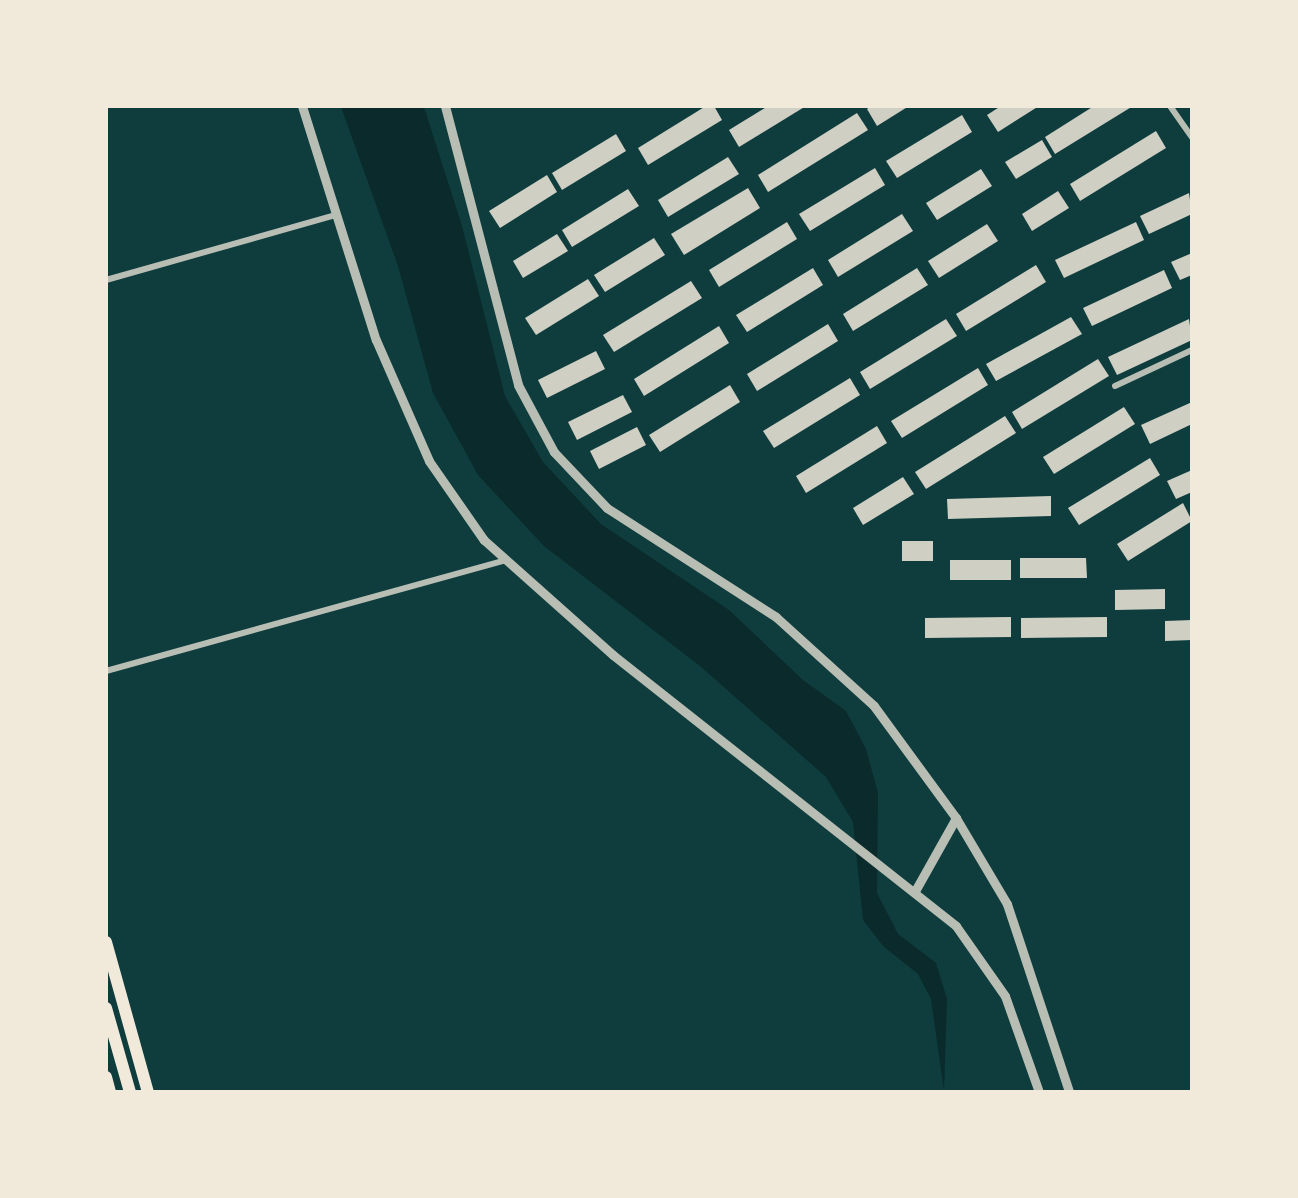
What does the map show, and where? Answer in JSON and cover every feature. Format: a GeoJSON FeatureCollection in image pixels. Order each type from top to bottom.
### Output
{"type":"FeatureCollection","features":[{"type":"Feature","properties":{"kind":"main road"},"geometry":{"type":"LineString","coordinates":[[106,942],[148,1092]]}},
{"type":"Feature","properties":{"kind":"main road"},"geometry":{"type":"LineString","coordinates":[[106,1008],[130,1092]]}},
{"type":"Feature","properties":{"kind":"main road"},"geometry":{"type":"LineString","coordinates":[[106,1077],[110,1092]]}},
{"type":"Feature","properties":{"kind":"street"},"geometry":{"type":"LineString","coordinates":[[302,106],[376,340],[429,461],[484,540],[613,655],[915,891],[956,926],[988,966],[1005,996],[1039,1092]]}},
{"type":"Feature","properties":{"kind":"street"},"geometry":{"type":"LineString","coordinates":[[445,106],[518,385],[554,452],[607,508],[723,580],[825,660],[874,706],[956,818],[1007,904],[1069,1092]]}},
{"type":"Feature","properties":{"kind":"street"},"geometry":{"type":"LineString","coordinates":[[1170,106],[1191,137]]}},
{"type":"Feature","properties":{"kind":"street"},"geometry":{"type":"LineString","coordinates":[[106,280],[336,215]]}},
{"type":"Feature","properties":{"kind":"street"},"geometry":{"type":"LineString","coordinates":[[1115,386],[1191,350]]}},
{"type":"Feature","properties":{"kind":"street"},"geometry":{"type":"LineString","coordinates":[[106,671],[506,560]]}},
{"type":"Feature","properties":{"kind":"street"},"geometry":{"type":"LineString","coordinates":[[915,891],[956,818]]}},
{"type":"Feature","properties":{"kind":"water"},"geometry":{"type":"Polygon","coordinates":[[[341,107],[424,107],[462,226],[505,396],[543,462],[601,524],[729,610],[803,680],[846,711],[866,749],[878,793],[877,893],[898,934],[936,963],[947,999],[944,1091],[931,999],[918,974],[883,946],[863,920],[853,822],[826,777],[700,666],[544,546],[478,475],[433,393],[398,266],[341,107]]]}},
{"type":"Feature","properties":{"kind":"building"},"geometry":{"type":"Polygon","coordinates":[[[706,106],[714,106],[722,120],[648,165],[638,148],[706,106]]]}},
{"type":"Feature","properties":{"kind":"building"},"geometry":{"type":"Polygon","coordinates":[[[768,106],[806,106],[739,147],[729,130],[768,106]]]}},
{"type":"Feature","properties":{"kind":"building"},"geometry":{"type":"Polygon","coordinates":[[[871,106],[909,106],[877,126],[867,109],[871,106]]]}},
{"type":"Feature","properties":{"kind":"building"},"geometry":{"type":"Polygon","coordinates":[[[1001,106],[1039,106],[998,132],[987,115],[1001,106]]]}},
{"type":"Feature","properties":{"kind":"building"},"geometry":{"type":"Polygon","coordinates":[[[1094,106],[1133,106],[1055,154],[1045,137],[1094,106]]]}},
{"type":"Feature","properties":{"kind":"building"},"geometry":{"type":"Polygon","coordinates":[[[857,113],[868,130],[768,192],[758,175],[857,113]]]}},
{"type":"Feature","properties":{"kind":"building"},"geometry":{"type":"Polygon","coordinates":[[[962,115],[972,132],[897,178],[886,161],[962,115]]]}},
{"type":"Feature","properties":{"kind":"building"},"geometry":{"type":"Polygon","coordinates":[[[1156,131],[1166,148],[1080,201],[1070,184],[1156,131]]]}},
{"type":"Feature","properties":{"kind":"building"},"geometry":{"type":"Polygon","coordinates":[[[616,134],[626,151],[562,190],[552,173],[616,134]]]}},
{"type":"Feature","properties":{"kind":"building"},"geometry":{"type":"Polygon","coordinates":[[[1042,140],[1052,157],[1016,179],[1005,162],[1042,140]]]}},
{"type":"Feature","properties":{"kind":"building"},"geometry":{"type":"Polygon","coordinates":[[[728,157],[739,174],[668,217],[658,200],[728,157]]]}},
{"type":"Feature","properties":{"kind":"building"},"geometry":{"type":"Polygon","coordinates":[[[875,168],[885,185],[810,231],[799,214],[875,168]]]}},
{"type":"Feature","properties":{"kind":"building"},"geometry":{"type":"Polygon","coordinates":[[[981,169],[992,186],[937,220],[926,203],[981,169]]]}},
{"type":"Feature","properties":{"kind":"building"},"geometry":{"type":"Polygon","coordinates":[[[547,175],[557,192],[500,228],[489,211],[547,175]]]}},
{"type":"Feature","properties":{"kind":"building"},"geometry":{"type":"Polygon","coordinates":[[[748,188],[760,208],[684,255],[671,234],[748,188]]]}},
{"type":"Feature","properties":{"kind":"building"},"geometry":{"type":"Polygon","coordinates":[[[628,189],[639,206],[572,247],[562,230],[628,189]]]}},
{"type":"Feature","properties":{"kind":"building"},"geometry":{"type":"Polygon","coordinates":[[[1058,191],[1069,208],[1032,231],[1022,214],[1058,191]]]}},
{"type":"Feature","properties":{"kind":"building"},"geometry":{"type":"Polygon","coordinates":[[[1189,193],[1192,214],[1149,234],[1140,216],[1189,193]]]}},
{"type":"Feature","properties":{"kind":"building"},"geometry":{"type":"Polygon","coordinates":[[[902,214],[913,231],[838,277],[828,260],[902,214]]]}},
{"type":"Feature","properties":{"kind":"building"},"geometry":{"type":"Polygon","coordinates":[[[787,222],[797,239],[719,287],[709,270],[787,222]]]}},
{"type":"Feature","properties":{"kind":"building"},"geometry":{"type":"Polygon","coordinates":[[[1136,222],[1144,240],[1064,278],[1055,260],[1136,222]]]}},
{"type":"Feature","properties":{"kind":"building"},"geometry":{"type":"Polygon","coordinates":[[[987,224],[998,241],[939,278],[928,261],[987,224]]]}},
{"type":"Feature","properties":{"kind":"building"},"geometry":{"type":"Polygon","coordinates":[[[557,234],[568,251],[523,278],[513,261],[557,234]]]}},
{"type":"Feature","properties":{"kind":"building"},"geometry":{"type":"Polygon","coordinates":[[[654,238],[665,255],[605,292],[594,275],[654,238]]]}},
{"type":"Feature","properties":{"kind":"building"},"geometry":{"type":"Polygon","coordinates":[[[1192,253],[1192,275],[1180,280],[1171,262],[1192,253]]]}},
{"type":"Feature","properties":{"kind":"building"},"geometry":{"type":"Polygon","coordinates":[[[1036,265],[1046,282],[966,331],[956,314],[1036,265]]]}},
{"type":"Feature","properties":{"kind":"building"},"geometry":{"type":"Polygon","coordinates":[[[813,268],[823,285],[747,332],[736,315],[813,268]]]}},
{"type":"Feature","properties":{"kind":"building"},"geometry":{"type":"Polygon","coordinates":[[[917,268],[928,285],[853,331],[843,314],[917,268]]]}},
{"type":"Feature","properties":{"kind":"building"},"geometry":{"type":"Polygon","coordinates":[[[1164,270],[1172,288],[1092,326],[1083,308],[1164,270]]]}},
{"type":"Feature","properties":{"kind":"building"},"geometry":{"type":"Polygon","coordinates":[[[588,279],[599,296],[536,335],[525,318],[588,279]]]}},
{"type":"Feature","properties":{"kind":"building"},"geometry":{"type":"Polygon","coordinates":[[[691,281],[702,298],[614,352],[603,335],[691,281]]]}},
{"type":"Feature","properties":{"kind":"building"},"geometry":{"type":"Polygon","coordinates":[[[1071,317],[1082,334],[996,381],[986,364],[1071,317]]]}},
{"type":"Feature","properties":{"kind":"building"},"geometry":{"type":"Polygon","coordinates":[[[946,319],[957,336],[870,389],[860,372],[946,319]]]}},
{"type":"Feature","properties":{"kind":"building"},"geometry":{"type":"Polygon","coordinates":[[[1189,319],[1192,340],[1117,375],[1108,357],[1189,319]]]}},
{"type":"Feature","properties":{"kind":"building"},"geometry":{"type":"Polygon","coordinates":[[[828,324],[838,341],[757,391],[747,374],[828,324]]]}},
{"type":"Feature","properties":{"kind":"building"},"geometry":{"type":"Polygon","coordinates":[[[719,326],[729,343],[644,396],[634,379],[719,326]]]}},
{"type":"Feature","properties":{"kind":"building"},"geometry":{"type":"Polygon","coordinates":[[[596,351],[605,369],[547,398],[538,380],[596,351]]]}},
{"type":"Feature","properties":{"kind":"building"},"geometry":{"type":"Polygon","coordinates":[[[1098,359],[1109,376],[1022,429],[1012,412],[1098,359]]]}},
{"type":"Feature","properties":{"kind":"building"},"geometry":{"type":"Polygon","coordinates":[[[978,368],[988,385],[902,438],[891,421],[978,368]]]}},
{"type":"Feature","properties":{"kind":"building"},"geometry":{"type":"Polygon","coordinates":[[[850,378],[860,395],[774,448],[763,431],[850,378]]]}},
{"type":"Feature","properties":{"kind":"building"},"geometry":{"type":"Polygon","coordinates":[[[730,385],[740,402],[660,452],[649,435],[730,385]]]}},
{"type":"Feature","properties":{"kind":"building"},"geometry":{"type":"Polygon","coordinates":[[[623,395],[632,412],[577,440],[568,422],[623,395]]]}},
{"type":"Feature","properties":{"kind":"building"},"geometry":{"type":"Polygon","coordinates":[[[1192,402],[1192,424],[1150,444],[1141,425],[1192,402]]]}},
{"type":"Feature","properties":{"kind":"building"},"geometry":{"type":"Polygon","coordinates":[[[1124,407],[1135,424],[1054,474],[1043,457],[1124,407]]]}},
{"type":"Feature","properties":{"kind":"building"},"geometry":{"type":"Polygon","coordinates":[[[1005,416],[1016,433],[926,489],[915,472],[1005,416]]]}},
{"type":"Feature","properties":{"kind":"building"},"geometry":{"type":"Polygon","coordinates":[[[877,426],[887,443],[806,493],[796,476],[877,426]]]}},
{"type":"Feature","properties":{"kind":"building"},"geometry":{"type":"Polygon","coordinates":[[[637,427],[646,445],[599,469],[590,451],[637,427]]]}},
{"type":"Feature","properties":{"kind":"building"},"geometry":{"type":"Polygon","coordinates":[[[1150,458],[1160,475],[1079,525],[1068,508],[1150,458]]]}},
{"type":"Feature","properties":{"kind":"building"},"geometry":{"type":"Polygon","coordinates":[[[1192,470],[1192,492],[1176,499],[1167,481],[1192,470]]]}},
{"type":"Feature","properties":{"kind":"building"},"geometry":{"type":"Polygon","coordinates":[[[903,477],[914,494],[863,525],[853,508],[903,477]]]}},
{"type":"Feature","properties":{"kind":"building"},"geometry":{"type":"Polygon","coordinates":[[[1051,496],[1051,516],[948,519],[947,499],[1051,496]]]}},
{"type":"Feature","properties":{"kind":"building"},"geometry":{"type":"Polygon","coordinates":[[[1183,503],[1192,521],[1128,561],[1117,544],[1183,503]]]}},
{"type":"Feature","properties":{"kind":"building"},"geometry":{"type":"Polygon","coordinates":[[[902,541],[933,541],[933,561],[902,561],[902,541]]]}},
{"type":"Feature","properties":{"kind":"building"},"geometry":{"type":"Polygon","coordinates":[[[1020,558],[1086,558],[1087,578],[1020,578],[1020,558]]]}},
{"type":"Feature","properties":{"kind":"building"},"geometry":{"type":"Polygon","coordinates":[[[950,560],[1011,560],[1011,580],[950,580],[950,560]]]}},
{"type":"Feature","properties":{"kind":"building"},"geometry":{"type":"Polygon","coordinates":[[[1165,589],[1165,609],[1115,610],[1115,590],[1165,589]]]}},
{"type":"Feature","properties":{"kind":"building"},"geometry":{"type":"Polygon","coordinates":[[[1011,617],[1011,637],[925,638],[925,618],[1011,617]]]}},
{"type":"Feature","properties":{"kind":"building"},"geometry":{"type":"Polygon","coordinates":[[[1107,617],[1107,637],[1021,638],[1021,618],[1107,617]]]}},
{"type":"Feature","properties":{"kind":"building"},"geometry":{"type":"Polygon","coordinates":[[[1192,620],[1192,640],[1165,641],[1165,621],[1192,620]]]}}]}
